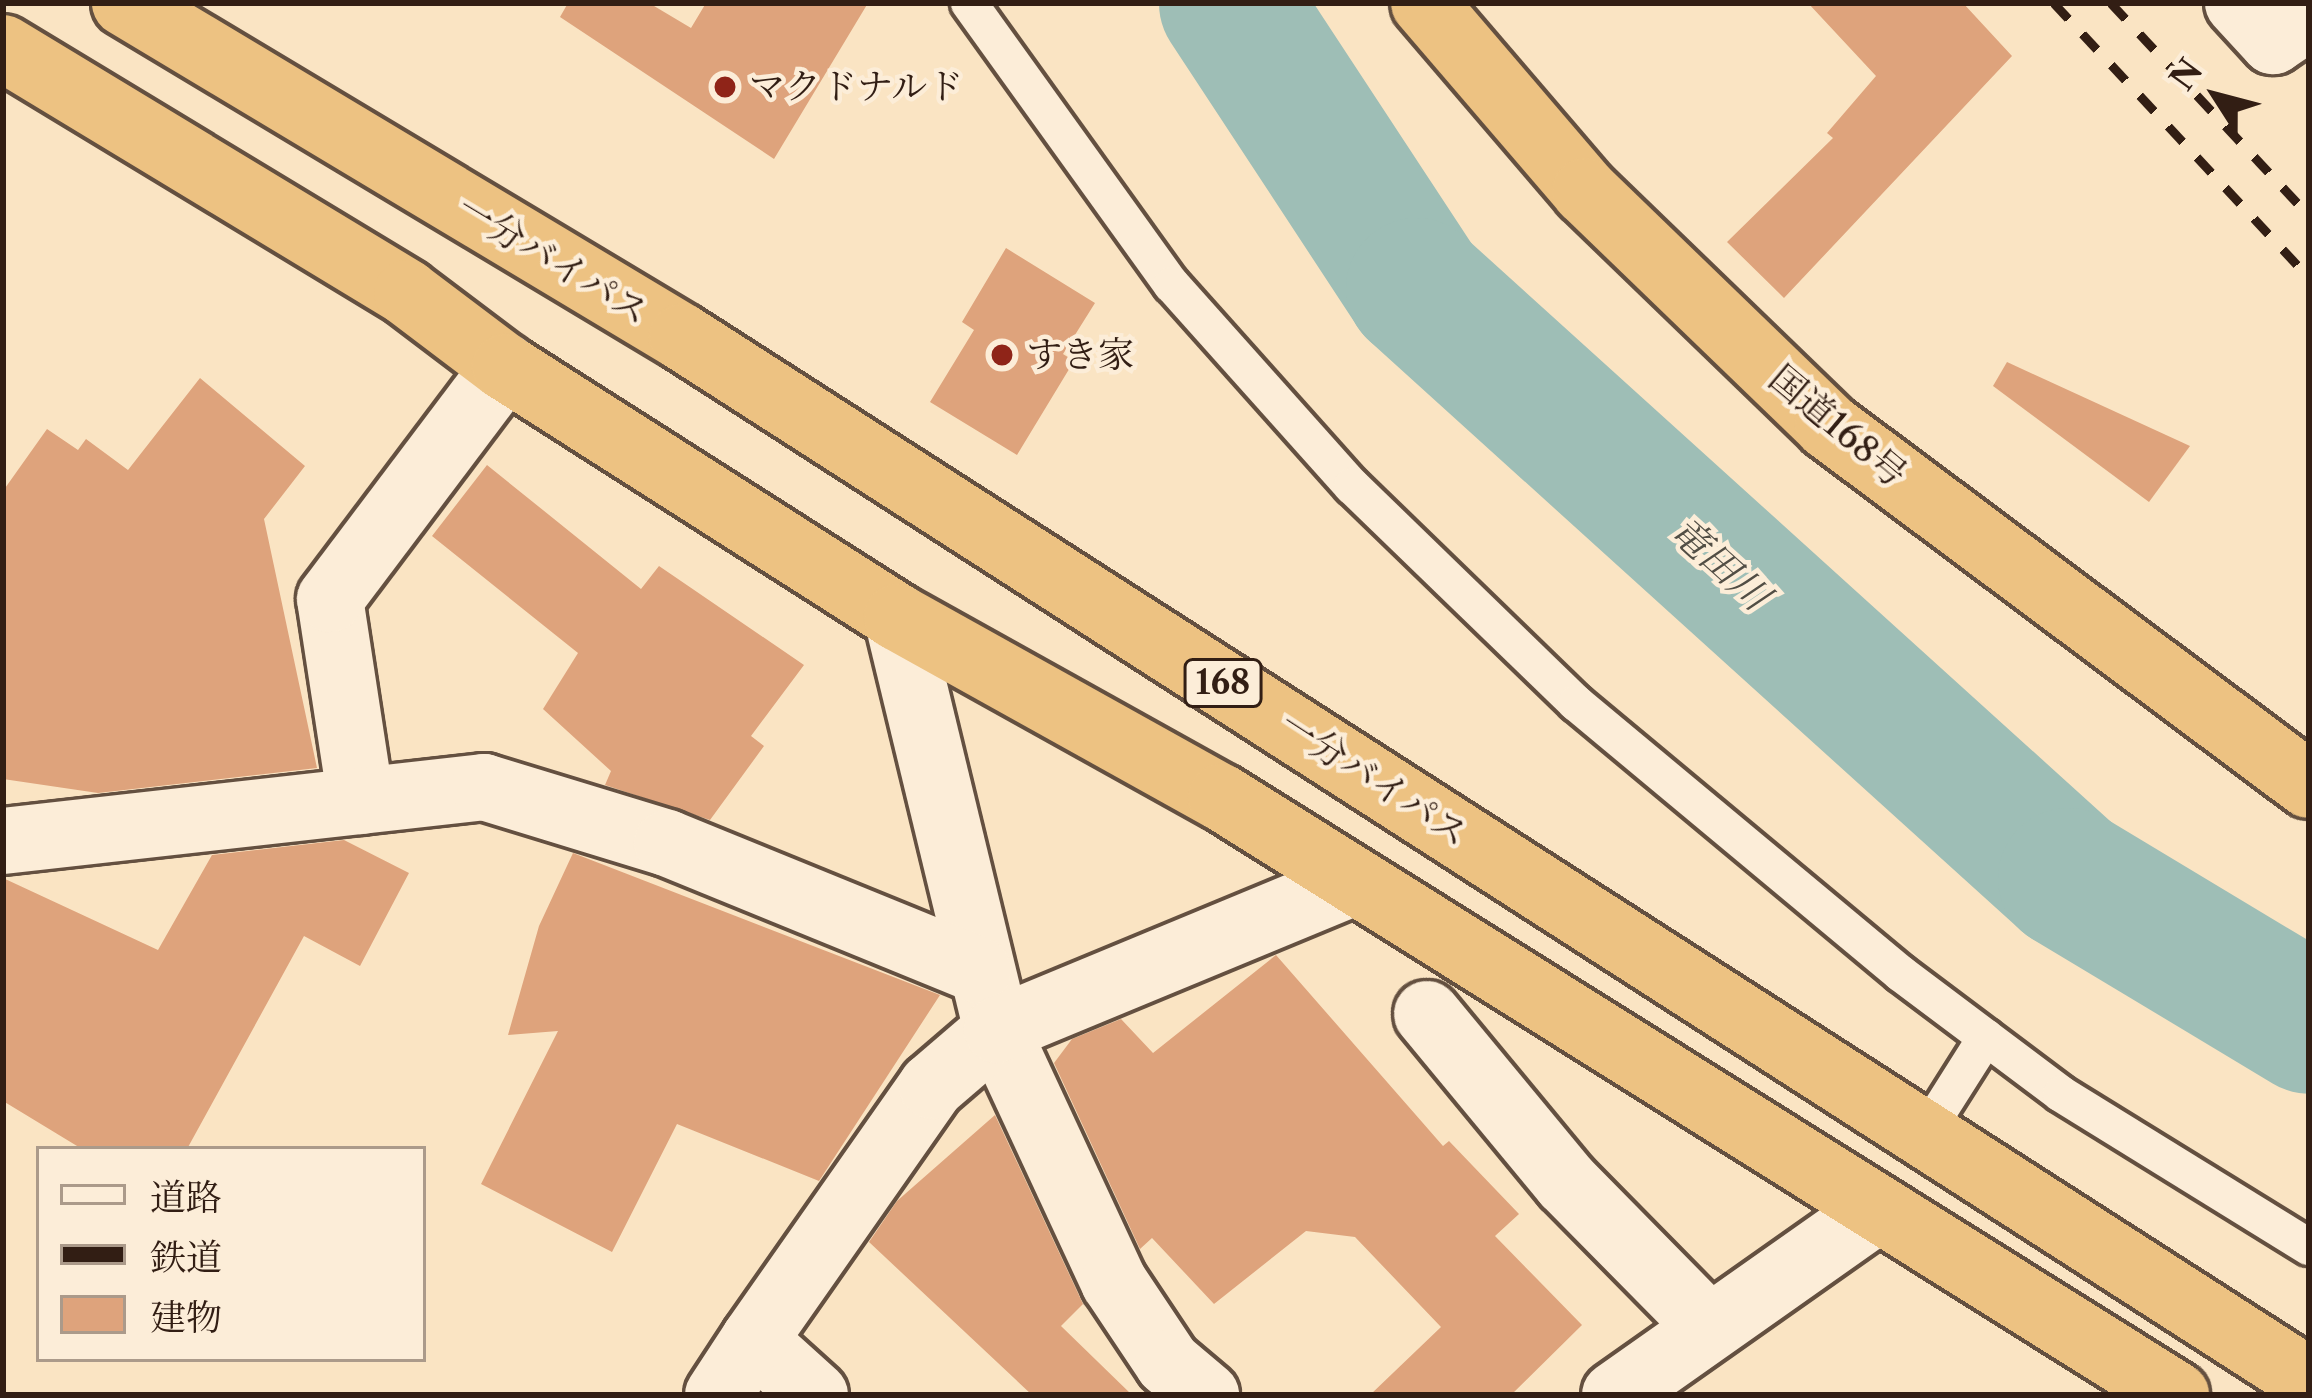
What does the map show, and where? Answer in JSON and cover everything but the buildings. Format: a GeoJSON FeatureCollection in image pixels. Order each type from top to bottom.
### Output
{"type":"FeatureCollection","features":[{"type":"Feature","properties":{"kind":"highway","name":"一分バイパス"},"geometry":{"type":"LineString","coordinates":[[125,3],[682,337],[2309,1381]]}},
{"type":"Feature","properties":{"kind":"highway","name":"国道168号"},"geometry":{"type":"LineString","coordinates":[[1424,3],[1585,191],[1828,426],[2309,784]]}},
{"type":"Feature","properties":{"kind":"highway"},"geometry":{"type":"LineString","coordinates":[[3,48],[407,293],[505,367],[897,616],[1221,796],[1350,884],[2176,1395]]}},
{"type":"Feature","properties":{"kind":"street"},"geometry":{"type":"LineString","coordinates":[[2238,3],[2273,41],[2309,17]]}},
{"type":"Feature","properties":{"kind":"street"},"geometry":{"type":"LineString","coordinates":[[361,801],[330,599],[505,367]]}},
{"type":"Feature","properties":{"kind":"street"},"geometry":{"type":"LineString","coordinates":[[897,616],[988,1000],[1114,1282],[1168,1363],[1206,1395]]}},
{"type":"Feature","properties":{"kind":"street"},"geometry":{"type":"LineString","coordinates":[[3,841],[484,787],[667,843],[988,1000]]}},
{"type":"Feature","properties":{"kind":"street"},"geometry":{"type":"LineString","coordinates":[[718,1395],[988,1000],[1350,884]]}},
{"type":"Feature","properties":{"kind":"street"},"geometry":{"type":"LineString","coordinates":[[1427,1014],[1566,1182],[1708,1326]]}},
{"type":"Feature","properties":{"kind":"street"},"geometry":{"type":"LineString","coordinates":[[1616,1395],[1877,1210]]}},
{"type":"Feature","properties":{"kind":"street"},"geometry":{"type":"LineString","coordinates":[[754,1340],[815,1395]]}},
{"type":"Feature","properties":{"kind":"lane"},"geometry":{"type":"LineString","coordinates":[[968,3],[1172,286],[1384,519],[1756,859],[1986,1037],[2309,1247]]}},
{"type":"Feature","properties":{"kind":"lane"},"geometry":{"type":"LineString","coordinates":[[1926,1132],[1986,1037]]}},
{"type":"Feature","properties":{"kind":"waterway","name":"竜田川"},"geometry":{"type":"LineString","coordinates":[[1229,3],[1416,288],[2068,878],[2309,1023]]}},
{"type":"Feature","properties":{"kind":"railway"},"geometry":{"type":"LineString","coordinates":[[2054,3],[2309,277]]}},
{"type":"Feature","properties":{"kind":"railway"},"geometry":{"type":"LineString","coordinates":[[2111,3],[2309,215]]}},
{"type":"Feature","properties":{"kind":"place","name":"マクドナルド"},"geometry":{"type":"Point","coordinates":[725,87]}},
{"type":"Feature","properties":{"kind":"place","name":"すき家"},"geometry":{"type":"Point","coordinates":[1002,355]}}]}
